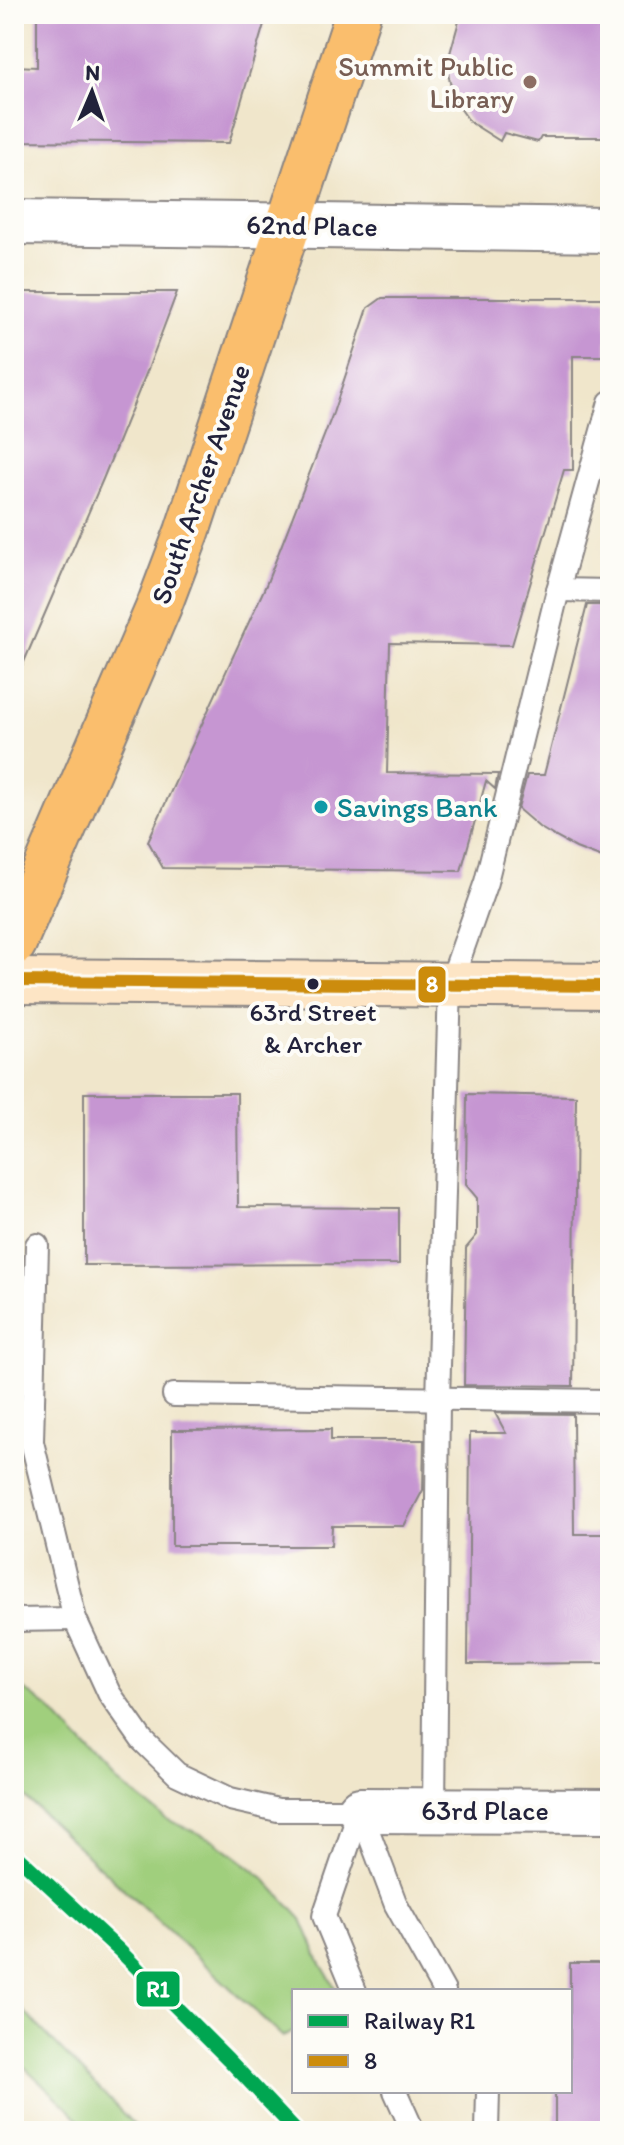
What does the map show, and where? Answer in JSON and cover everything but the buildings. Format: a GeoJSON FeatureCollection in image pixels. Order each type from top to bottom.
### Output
{"type":"FeatureCollection","features":[{"type":"Feature","properties":{"kind":"main road","name":"South Archer Avenue"},"geometry":{"type":"LineString","coordinates":[[14,943],[170,576],[203,485],[358,14]]}},
{"type":"Feature","properties":{"kind":"main road"},"geometry":{"type":"LineString","coordinates":[[14,981],[610,986]]}},
{"type":"Feature","properties":{"kind":"street","name":"62nd Place"},"geometry":{"type":"LineString","coordinates":[[14,222],[610,230]]}},
{"type":"Feature","properties":{"kind":"street","name":"63rd Place"},"geometry":{"type":"LineString","coordinates":[[360,1810],[610,1811]]}},
{"type":"Feature","properties":{"kind":"lane"},"geometry":{"type":"LineString","coordinates":[[434,1810],[438,1400],[450,985],[486,882],[558,590],[610,402]]}},
{"type":"Feature","properties":{"kind":"lane"},"geometry":{"type":"LineString","coordinates":[[558,590],[610,591]]}},
{"type":"Feature","properties":{"kind":"lane"},"geometry":{"type":"LineString","coordinates":[[37,1245],[32,1442],[75,1619],[109,1693],[142,1740],[177,1774],[230,1799],[278,1810],[360,1810]]}},
{"type":"Feature","properties":{"kind":"lane"},"geometry":{"type":"LineString","coordinates":[[174,1395],[610,1401]]}},
{"type":"Feature","properties":{"kind":"lane"},"geometry":{"type":"LineString","coordinates":[[14,1620],[75,1619]]}},
{"type":"Feature","properties":{"kind":"lane"},"geometry":{"type":"LineString","coordinates":[[354,1989],[324,1916],[360,1810]]}},
{"type":"Feature","properties":{"kind":"lane"},"geometry":{"type":"LineString","coordinates":[[360,1810],[396,1905],[443,1989]]}},
{"type":"Feature","properties":{"kind":"lane"},"geometry":{"type":"LineString","coordinates":[[396,2093],[413,2131]]}},
{"type":"Feature","properties":{"kind":"lane"},"geometry":{"type":"LineString","coordinates":[[487,2131],[488,2093]]}},
{"type":"Feature","properties":{"kind":"green space"},"geometry":{"type":"Polygon","coordinates":[[[14,1682],[49,1708],[117,1781],[166,1819],[214,1840],[264,1878],[302,1919],[321,1964],[336,1989],[292,1989],[292,2031],[283,2037],[14,1787],[14,1682]]]}},
{"type":"Feature","properties":{"kind":"green space"},"geometry":{"type":"Polygon","coordinates":[[[14,2001],[140,2131],[92,2131],[14,2057],[14,2001]]]}},
{"type":"Feature","properties":{"kind":"rail line","name":"R1"},"geometry":{"type":"LineString","coordinates":[[14,1853],[119,1950],[296,2131]]}},
{"type":"Feature","properties":{"kind":"transit line","name":"8"},"geometry":{"type":"LineString","coordinates":[[14,981],[610,986]]}},
{"type":"Feature","properties":{"kind":"place","name":"Summit Public Library"},"geometry":{"type":"Point","coordinates":[530,82]}},
{"type":"Feature","properties":{"kind":"place","name":"Savings Bank"},"geometry":{"type":"Point","coordinates":[321,807]}},
{"type":"Feature","properties":{"kind":"place","name":"63rd Street & Archer"},"geometry":{"type":"Point","coordinates":[313,984]}}]}
